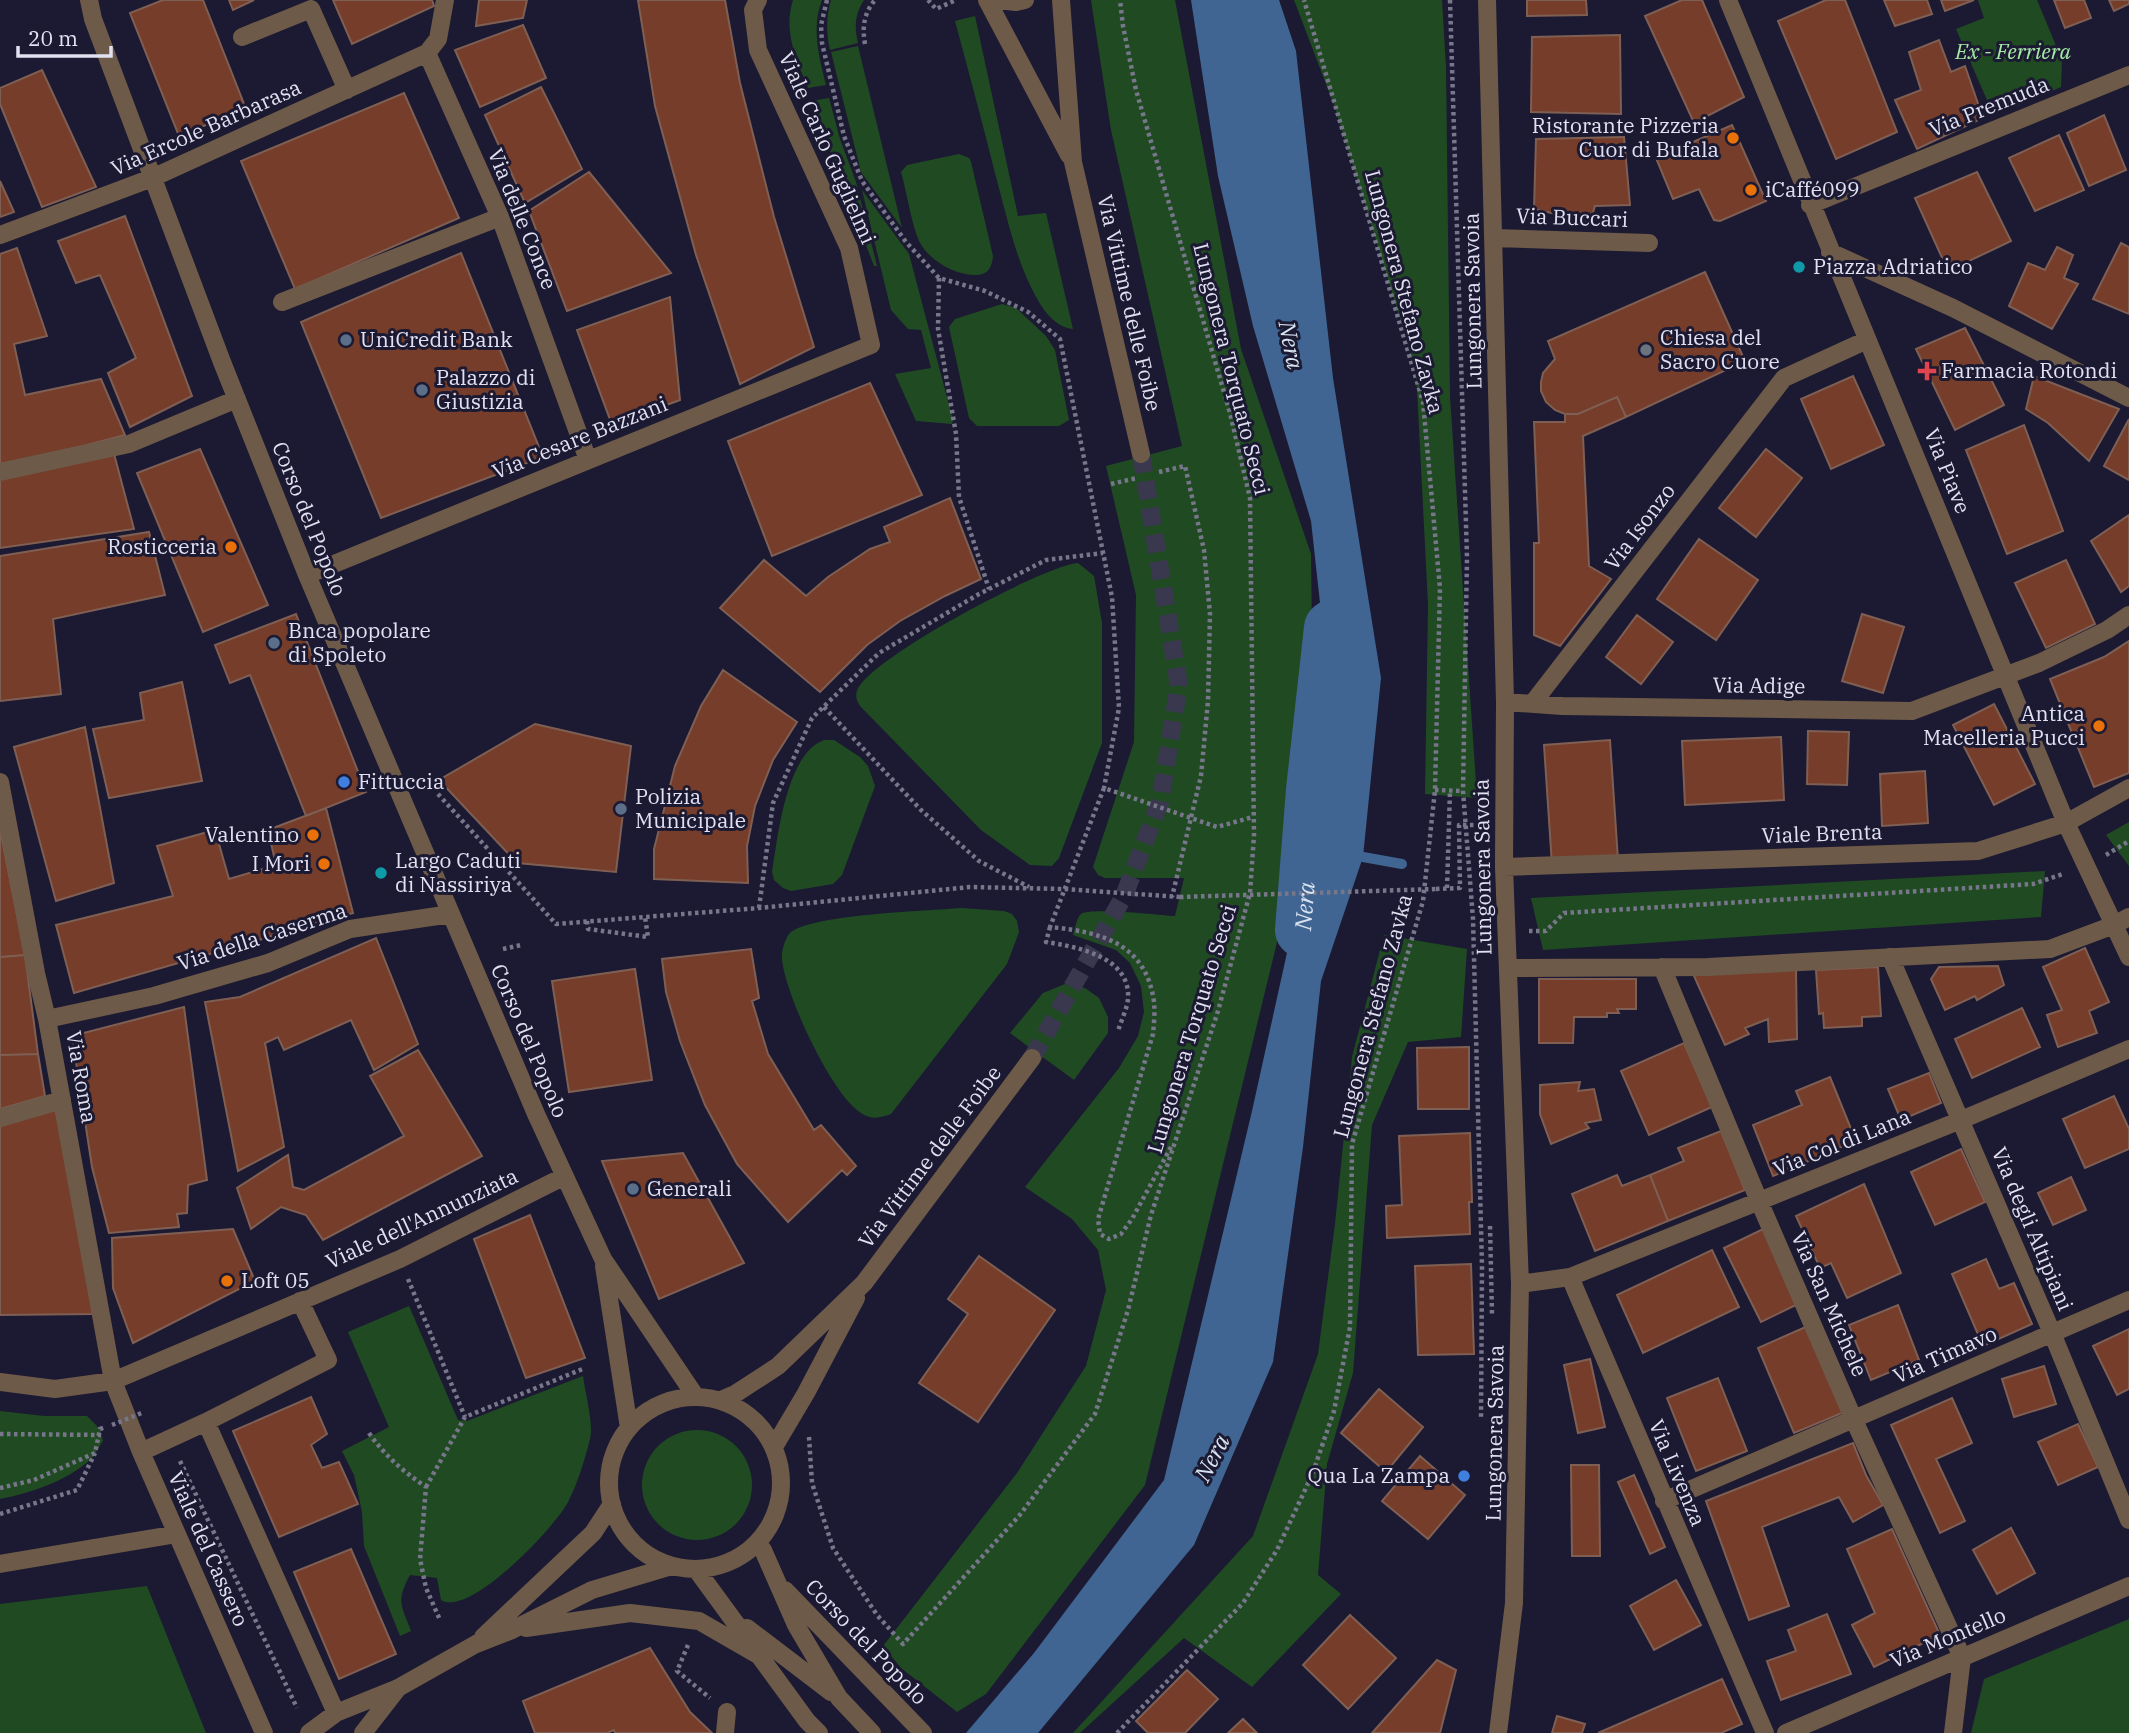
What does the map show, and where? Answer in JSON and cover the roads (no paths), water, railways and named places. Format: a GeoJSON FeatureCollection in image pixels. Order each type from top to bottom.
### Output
{"type":"FeatureCollection","features":[{"type":"Feature","properties":{"kind":"street","name":"Corso del Popolo"},"geometry":{"type":"LineString","coordinates":[[89,0],[93,19],[152,178],[307,575],[563,1177],[603,1259],[695,1396]]}},
{"type":"Feature","properties":{"kind":"street"},"geometry":{"type":"LineString","coordinates":[[427,53],[438,40],[445,0]]}},
{"type":"Feature","properties":{"kind":"street","name":"Via Vittime delle Foibe"},"geometry":{"type":"LineString","coordinates":[[987,0],[1073,162]]}},
{"type":"Feature","properties":{"kind":"street"},"geometry":{"type":"LineString","coordinates":[[998,0],[1025,0]]}},
{"type":"Feature","properties":{"kind":"street","name":"Via Vittime delle Foibe"},"geometry":{"type":"LineString","coordinates":[[1061,0],[1073,162],[1141,454]]}},
{"type":"Feature","properties":{"kind":"street","name":"Lungonera Savoia"},"geometry":{"type":"LineString","coordinates":[[1487,0],[1505,702],[1504,867],[1520,1284],[1514,1603],[1498,1733]]}},
{"type":"Feature","properties":{"kind":"street","name":"Via Piave"},"geometry":{"type":"LineString","coordinates":[[1728,0],[2066,823],[2086,867],[2122,921],[2129,957]]}},
{"type":"Feature","properties":{"kind":"street","name":"Viale Carlo Guglielmi"},"geometry":{"type":"LineString","coordinates":[[754,3],[758,50],[849,248],[871,345]]}},
{"type":"Feature","properties":{"kind":"street"},"geometry":{"type":"LineString","coordinates":[[242,37],[311,9],[347,90]]}},
{"type":"Feature","properties":{"kind":"street","name":"Via Ercole Barbarasa"},"geometry":{"type":"LineString","coordinates":[[0,235],[152,178],[427,53]]}},
{"type":"Feature","properties":{"kind":"street","name":"Via delle Conce"},"geometry":{"type":"LineString","coordinates":[[427,53],[500,217],[587,460]]}},
{"type":"Feature","properties":{"kind":"street","name":"Via Premuda"},"geometry":{"type":"LineString","coordinates":[[1810,205],[2129,75]]}},
{"type":"Feature","properties":{"kind":"street"},"geometry":{"type":"LineString","coordinates":[[282,302],[500,217]]}},
{"type":"Feature","properties":{"kind":"street","name":"Via Buccari"},"geometry":{"type":"LineString","coordinates":[[1494,238],[1649,243]]}},
{"type":"Feature","properties":{"kind":"street"},"geometry":{"type":"LineString","coordinates":[[1830,253],[1953,308],[2129,398]]}},
{"type":"Feature","properties":{"kind":"street","name":"Via Isonzo"},"geometry":{"type":"LineString","coordinates":[[1532,704],[1784,377],[1867,340]]}},
{"type":"Feature","properties":{"kind":"street","name":"Via Cesare Bazzani"},"geometry":{"type":"LineString","coordinates":[[307,575],[871,345]]}},
{"type":"Feature","properties":{"kind":"street"},"geometry":{"type":"LineString","coordinates":[[0,472],[129,444],[237,399]]}},
{"type":"Feature","properties":{"kind":"street","name":"Via Adige"},"geometry":{"type":"LineString","coordinates":[[1505,702],[1912,711],[2007,676],[2106,630],[2129,615]]}},
{"type":"Feature","properties":{"kind":"street","name":"Via Roma"},"geometry":{"type":"LineString","coordinates":[[0,782],[62,1100],[98,1340],[113,1381]]}},
{"type":"Feature","properties":{"kind":"street","name":"Viale Brenta"},"geometry":{"type":"LineString","coordinates":[[1504,867],[1978,851],[2066,823],[2129,788]]}},
{"type":"Feature","properties":{"kind":"street","name":"Via della Caserma"},"geometry":{"type":"LineString","coordinates":[[47,1019],[154,996],[243,970],[350,929],[451,914]]}},
{"type":"Feature","properties":{"kind":"street"},"geometry":{"type":"LineString","coordinates":[[1508,968],[1708,967],[2050,949],[2122,921]]}},
{"type":"Feature","properties":{"kind":"street","name":"Via degli Altipiani"},"geometry":{"type":"LineString","coordinates":[[1891,957],[2129,1520]]}},
{"type":"Feature","properties":{"kind":"street","name":"Via San Michele"},"geometry":{"type":"LineString","coordinates":[[1662,967],[1854,1420],[1962,1657]]}},
{"type":"Feature","properties":{"kind":"street","name":"Via Col di Lana"},"geometry":{"type":"LineString","coordinates":[[1570,1277],[1961,1120],[2129,1049]]}},
{"type":"Feature","properties":{"kind":"street","name":"Via Vittime delle Foibe"},"geometry":{"type":"LineString","coordinates":[[775,1447],[864,1283],[1032,1058]]}},
{"type":"Feature","properties":{"kind":"street"},"geometry":{"type":"LineString","coordinates":[[0,1118],[62,1100]]}},
{"type":"Feature","properties":{"kind":"street","name":"Viale dell'Annunziata"},"geometry":{"type":"LineString","coordinates":[[0,1382],[55,1389],[113,1381],[400,1259],[563,1177]]}},
{"type":"Feature","properties":{"kind":"street","name":"Corso del Popolo"},"geometry":{"type":"LineString","coordinates":[[603,1259],[629,1428]]}},
{"type":"Feature","properties":{"kind":"street"},"geometry":{"type":"LineString","coordinates":[[1520,1284],[1570,1277]]}},
{"type":"Feature","properties":{"kind":"street","name":"Via Livenza"},"geometry":{"type":"LineString","coordinates":[[1570,1277],[1765,1733]]}},
{"type":"Feature","properties":{"kind":"street","name":"Via Vittime delle Foibe"},"geometry":{"type":"LineString","coordinates":[[721,1400],[778,1366],[864,1283]]}},
{"type":"Feature","properties":{"kind":"street","name":"Via Timavo"},"geometry":{"type":"LineString","coordinates":[[1664,1501],[2129,1300]]}},
{"type":"Feature","properties":{"kind":"street"},"geometry":{"type":"LineString","coordinates":[[138,1444],[169,1440],[328,1360],[300,1301]]}},
{"type":"Feature","properties":{"kind":"street","name":"Viale del Cassero"},"geometry":{"type":"LineString","coordinates":[[113,1381],[264,1733]]}},
{"type":"Feature","properties":{"kind":"street"},"geometry":{"type":"LineString","coordinates":[[695,1396],[721,1400],[743,1410],[761,1426],[775,1447],[782,1480],[776,1514],[757,1543],[740,1557],[719,1566],[696,1569],[672,1566],[651,1558],[634,1544],[620,1526],[612,1504],[609,1478],[615,1451],[629,1428],[648,1411],[670,1400],[695,1396]]}},
{"type":"Feature","properties":{"kind":"street"},"geometry":{"type":"LineString","coordinates":[[206,1422],[336,1713]]}},
{"type":"Feature","properties":{"kind":"street"},"geometry":{"type":"LineString","coordinates":[[476,1644],[593,1532],[612,1504]]}},
{"type":"Feature","properties":{"kind":"street"},"geometry":{"type":"LineString","coordinates":[[0,1564],[177,1534]]}},
{"type":"Feature","properties":{"kind":"street","name":"Corso del Popolo"},"geometry":{"type":"LineString","coordinates":[[757,1543],[763,1550],[796,1625],[839,1699],[872,1733]]}},
{"type":"Feature","properties":{"kind":"street"},"geometry":{"type":"LineString","coordinates":[[309,1733],[336,1713],[398,1688],[476,1644],[512,1630],[592,1590],[672,1566]]}},
{"type":"Feature","properties":{"kind":"street"},"geometry":{"type":"LineString","coordinates":[[696,1569],[813,1727]]}},
{"type":"Feature","properties":{"kind":"street","name":"Corso del Popolo"},"geometry":{"type":"LineString","coordinates":[[777,1583],[923,1733]]}},
{"type":"Feature","properties":{"kind":"street","name":"Via Montello"},"geometry":{"type":"LineString","coordinates":[[1786,1733],[2129,1586]]}},
{"type":"Feature","properties":{"kind":"street"},"geometry":{"type":"LineString","coordinates":[[512,1630],[630,1613],[699,1621],[758,1655]]}},
{"type":"Feature","properties":{"kind":"street"},"geometry":{"type":"LineString","coordinates":[[731,1615],[839,1699]]}},
{"type":"Feature","properties":{"kind":"street"},"geometry":{"type":"LineString","coordinates":[[1953,1733],[1962,1657]]}},
{"type":"Feature","properties":{"kind":"street"},"geometry":{"type":"LineString","coordinates":[[363,1733],[398,1688]]}},
{"type":"Feature","properties":{"kind":"street"},"geometry":{"type":"LineString","coordinates":[[725,1733],[727,1712]]}},
{"type":"Feature","properties":{"kind":"water"},"geometry":{"type":"Polygon","coordinates":[[[1191,0],[1279,0],[1296,51],[1333,378],[1381,678],[1363,857],[1321,981],[1303,1147],[1273,1362],[1194,1545],[1038,1733],[966,1733],[1034,1653],[1164,1480],[1252,1111],[1325,781],[1321,612],[1311,521],[1253,326],[1218,176],[1191,0]]]}},
{"type":"Feature","properties":{"kind":"waterway","name":"Nera"},"geometry":{"type":"LineString","coordinates":[[1303,930],[1314,790],[1332,628]]}},
{"type":"Feature","properties":{"kind":"waterway"},"geometry":{"type":"LineString","coordinates":[[1363,857],[1402,864]]}},
{"type":"Feature","properties":{"kind":"tunnel"},"geometry":{"type":"LineString","coordinates":[[1032,1058],[1124,896],[1160,802],[1179,685],[1141,454]]}},
{"type":"Feature","properties":{"kind":"place","name":"Ristorante Pizzeria Cuor di Bufala"},"geometry":{"type":"Point","coordinates":[1733,138]}},
{"type":"Feature","properties":{"kind":"place","name":"iCaffé099"},"geometry":{"type":"Point","coordinates":[1751,190]}},
{"type":"Feature","properties":{"kind":"place","name":"Piazza Adriatico"},"geometry":{"type":"Point","coordinates":[1799,267]}},
{"type":"Feature","properties":{"kind":"place","name":"UniCredit Bank"},"geometry":{"type":"Point","coordinates":[346,340]}},
{"type":"Feature","properties":{"kind":"place","name":"Chiesa del Sacro Cuore"},"geometry":{"type":"Point","coordinates":[1646,350]}},
{"type":"Feature","properties":{"kind":"place","name":"Farmacia Rotondi"},"geometry":{"type":"Point","coordinates":[1927,371]}},
{"type":"Feature","properties":{"kind":"place","name":"Palazzo di Giustizia"},"geometry":{"type":"Point","coordinates":[422,390]}},
{"type":"Feature","properties":{"kind":"place","name":"Rosticceria"},"geometry":{"type":"Point","coordinates":[231,547]}},
{"type":"Feature","properties":{"kind":"place","name":"Bnca popolare di Spoleto"},"geometry":{"type":"Point","coordinates":[274,643]}},
{"type":"Feature","properties":{"kind":"place","name":"Antica Macelleria Pucci"},"geometry":{"type":"Point","coordinates":[2099,726]}},
{"type":"Feature","properties":{"kind":"place","name":"Fittuccia"},"geometry":{"type":"Point","coordinates":[344,782]}},
{"type":"Feature","properties":{"kind":"place","name":"Polizia Municipale"},"geometry":{"type":"Point","coordinates":[621,809]}},
{"type":"Feature","properties":{"kind":"place","name":"Valentino"},"geometry":{"type":"Point","coordinates":[313,835]}},
{"type":"Feature","properties":{"kind":"place","name":"I Mori"},"geometry":{"type":"Point","coordinates":[324,864]}},
{"type":"Feature","properties":{"kind":"place","name":"Largo Caduti di Nassiriya"},"geometry":{"type":"Point","coordinates":[381,873]}},
{"type":"Feature","properties":{"kind":"place","name":"Generali"},"geometry":{"type":"Point","coordinates":[633,1189]}},
{"type":"Feature","properties":{"kind":"place","name":"Loft 05"},"geometry":{"type":"Point","coordinates":[227,1281]}},
{"type":"Feature","properties":{"kind":"place","name":"Qua La Zampa"},"geometry":{"type":"Point","coordinates":[1464,1476]}},
{"type":"Feature","properties":{"kind":"park label","name":"Ex - Ferriera"},"geometry":{"type":"Point","coordinates":[2013,52]}}]}
